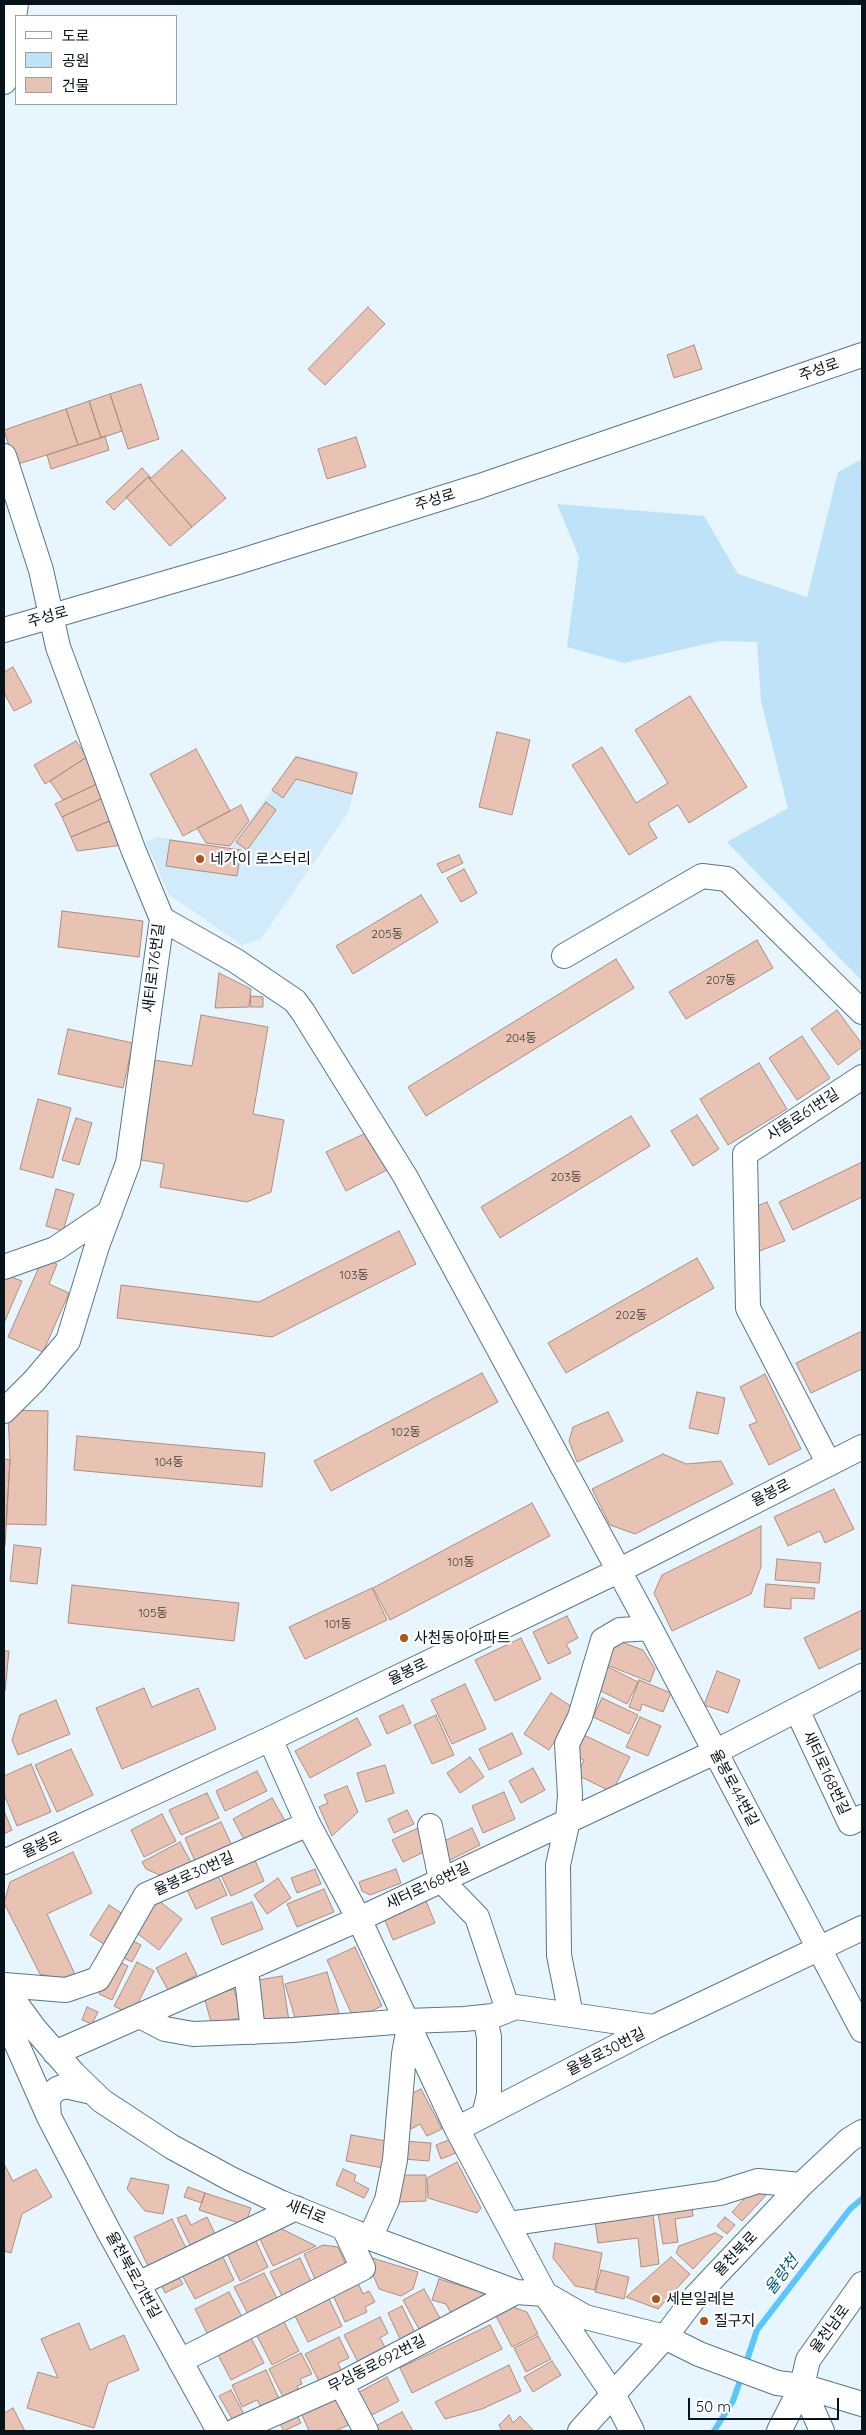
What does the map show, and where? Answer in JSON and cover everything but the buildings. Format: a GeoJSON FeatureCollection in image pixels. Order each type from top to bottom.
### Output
{"type":"FeatureCollection","features":[{"type":"Feature","properties":{"kind":"street"},"geometry":{"type":"LineString","coordinates":[[4,82],[16,4]]}},
{"type":"Feature","properties":{"kind":"street","name":"주성로"},"geometry":{"type":"LineString","coordinates":[[4,630],[238,562],[470,489],[862,355]]}},
{"type":"Feature","properties":{"kind":"street","name":"새터로176번길"},"geometry":{"type":"LineString","coordinates":[[4,456],[41,570],[58,648],[162,919],[128,1163],[97,1246],[68,1342],[4,1411]]}},
{"type":"Feature","properties":{"kind":"street"},"geometry":{"type":"LineString","coordinates":[[564,956],[702,876],[727,879],[862,1012]]}},
{"type":"Feature","properties":{"kind":"street","name":"율봉로44번길"},"geometry":{"type":"LineString","coordinates":[[162,919],[236,961],[295,1001],[304,1012],[405,1176],[650,1628],[862,2030]]}},
{"type":"Feature","properties":{"kind":"street","name":"사뜸로61번길"},"geometry":{"type":"LineString","coordinates":[[828,1464],[748,1308],[745,1154],[862,1077]]}},
{"type":"Feature","properties":{"kind":"street"},"geometry":{"type":"LineString","coordinates":[[4,1267],[55,1249],[110,1212]]}},
{"type":"Feature","properties":{"kind":"street","name":"율봉로"},"geometry":{"type":"LineString","coordinates":[[4,1862],[270,1739],[618,1570],[862,1447]]}},
{"type":"Feature","properties":{"kind":"street"},"geometry":{"type":"LineString","coordinates":[[571,2015],[559,1956],[558,1865],[568,1820],[570,1795],[567,1744],[580,1717],[603,1640],[620,1630],[650,1628]]}},
{"type":"Feature","properties":{"kind":"street","name":"새터로168번길"},"geometry":{"type":"LineString","coordinates":[[55,2053],[358,1919],[715,1752],[862,1676]]}},
{"type":"Feature","properties":{"kind":"street","name":"새터로168번길"},"geometry":{"type":"LineString","coordinates":[[797,1710],[850,1823],[862,1817]]}},
{"type":"Feature","properties":{"kind":"street"},"geometry":{"type":"LineString","coordinates":[[270,1739],[308,1824],[358,1919],[457,2129],[545,2294],[613,2394],[632,2430]]}},
{"type":"Feature","properties":{"kind":"street","name":"율봉로30번길"},"geometry":{"type":"LineString","coordinates":[[4,1986],[66,1990],[98,1979],[146,1895],[308,1824]]}},
{"type":"Feature","properties":{"kind":"street"},"geometry":{"type":"LineString","coordinates":[[430,1826],[441,1880],[477,1917],[508,2010]]}},
{"type":"Feature","properties":{"kind":"street"},"geometry":{"type":"LineString","coordinates":[[654,2027],[862,1928]]}},
{"type":"Feature","properties":{"kind":"street"},"geometry":{"type":"LineString","coordinates":[[246,1969],[253,2032]]}},
{"type":"Feature","properties":{"kind":"street","name":"새터로"},"geometry":{"type":"LineString","coordinates":[[4,1986],[10,1999],[55,2053],[102,2101],[172,2147],[232,2179],[344,2228],[516,2292],[545,2294],[585,2317],[665,2337],[699,2354],[777,2383],[802,2386],[862,2404]]}},
{"type":"Feature","properties":{"kind":"street","name":"율봉로30번길"},"geometry":{"type":"LineString","coordinates":[[140,2016],[165,2029],[193,2034],[408,2024],[485,2017],[516,2007],[654,2027]]}},
{"type":"Feature","properties":{"kind":"street","name":"율천북로21번길"},"geometry":{"type":"LineString","coordinates":[[4,2015],[48,2117],[219,2431]]}},
{"type":"Feature","properties":{"kind":"street"},"geometry":{"type":"LineString","coordinates":[[484,2115],[489,2095],[489,2037],[485,2017]]}},
{"type":"Feature","properties":{"kind":"street"},"geometry":{"type":"LineString","coordinates":[[370,2238],[386,2200],[395,2160],[408,2024]]}},
{"type":"Feature","properties":{"kind":"street","name":"율봉로30번길"},"geometry":{"type":"LineString","coordinates":[[457,2129],[654,2027]]}},
{"type":"Feature","properties":{"kind":"street"},"geometry":{"type":"LineString","coordinates":[[48,2117],[50,2095],[57,2089],[65,2086],[92,2092]]}},
{"type":"Feature","properties":{"kind":"street","name":"율천북로"},"geometry":{"type":"LineString","coordinates":[[580,2431],[665,2337],[696,2296],[801,2186],[849,2140],[862,2132]]}},
{"type":"Feature","properties":{"kind":"street"},"geometry":{"type":"LineString","coordinates":[[508,2224],[720,2193],[758,2181],[801,2186]]}},
{"type":"Feature","properties":{"kind":"street"},"geometry":{"type":"LineString","coordinates":[[138,2284],[296,2208]]}},
{"type":"Feature","properties":{"kind":"street"},"geometry":{"type":"LineString","coordinates":[[180,2361],[363,2268],[344,2228]]}},
{"type":"Feature","properties":{"kind":"street","name":"율천남로"},"geometry":{"type":"LineString","coordinates":[[779,2431],[802,2386],[808,2360],[862,2284]]}},
{"type":"Feature","properties":{"kind":"street","name":"무심동로692번길"},"geometry":{"type":"LineString","coordinates":[[235,2431],[341,2384],[516,2292]]}},
{"type":"Feature","properties":{"kind":"street"},"geometry":{"type":"LineString","coordinates":[[341,2384],[366,2431]]}},
{"type":"Feature","properties":{"kind":"street"},"geometry":{"type":"LineString","coordinates":[[802,2386],[822,2431]]}},
{"type":"Feature","properties":{"kind":"shaded area"},"geometry":{"type":"Polygon","coordinates":[[[296,755],[359,772],[348,813],[261,939],[242,945],[169,895],[146,842],[157,837],[231,848],[296,755]]]}},
{"type":"Feature","properties":{"kind":"green space"},"geometry":{"type":"Polygon","coordinates":[[[862,459],[862,981],[727,842],[788,808],[761,701],[757,642],[719,641],[624,663],[567,647],[579,557],[557,504],[704,516],[738,574],[807,597],[838,472],[862,459]]]}},
{"type":"Feature","properties":{"kind":"waterway","name":"율량천"},"geometry":{"type":"LineString","coordinates":[[745,2366],[757,2330],[850,2209],[862,2199]]}},
{"type":"Feature","properties":{"kind":"waterway","name":"율량천"},"geometry":{"type":"LineString","coordinates":[[714,2431],[733,2401],[742,2375]]}},
{"type":"Feature","properties":{"kind":"place","name":"네가이 로스터리"},"geometry":{"type":"Point","coordinates":[200,859]}},
{"type":"Feature","properties":{"kind":"place","name":"사천동아아파트"},"geometry":{"type":"Point","coordinates":[404,1638]}},
{"type":"Feature","properties":{"kind":"place","name":"세븐일레븐"},"geometry":{"type":"Point","coordinates":[656,2299]}},
{"type":"Feature","properties":{"kind":"place","name":"질구지"},"geometry":{"type":"Point","coordinates":[704,2321]}}]}
